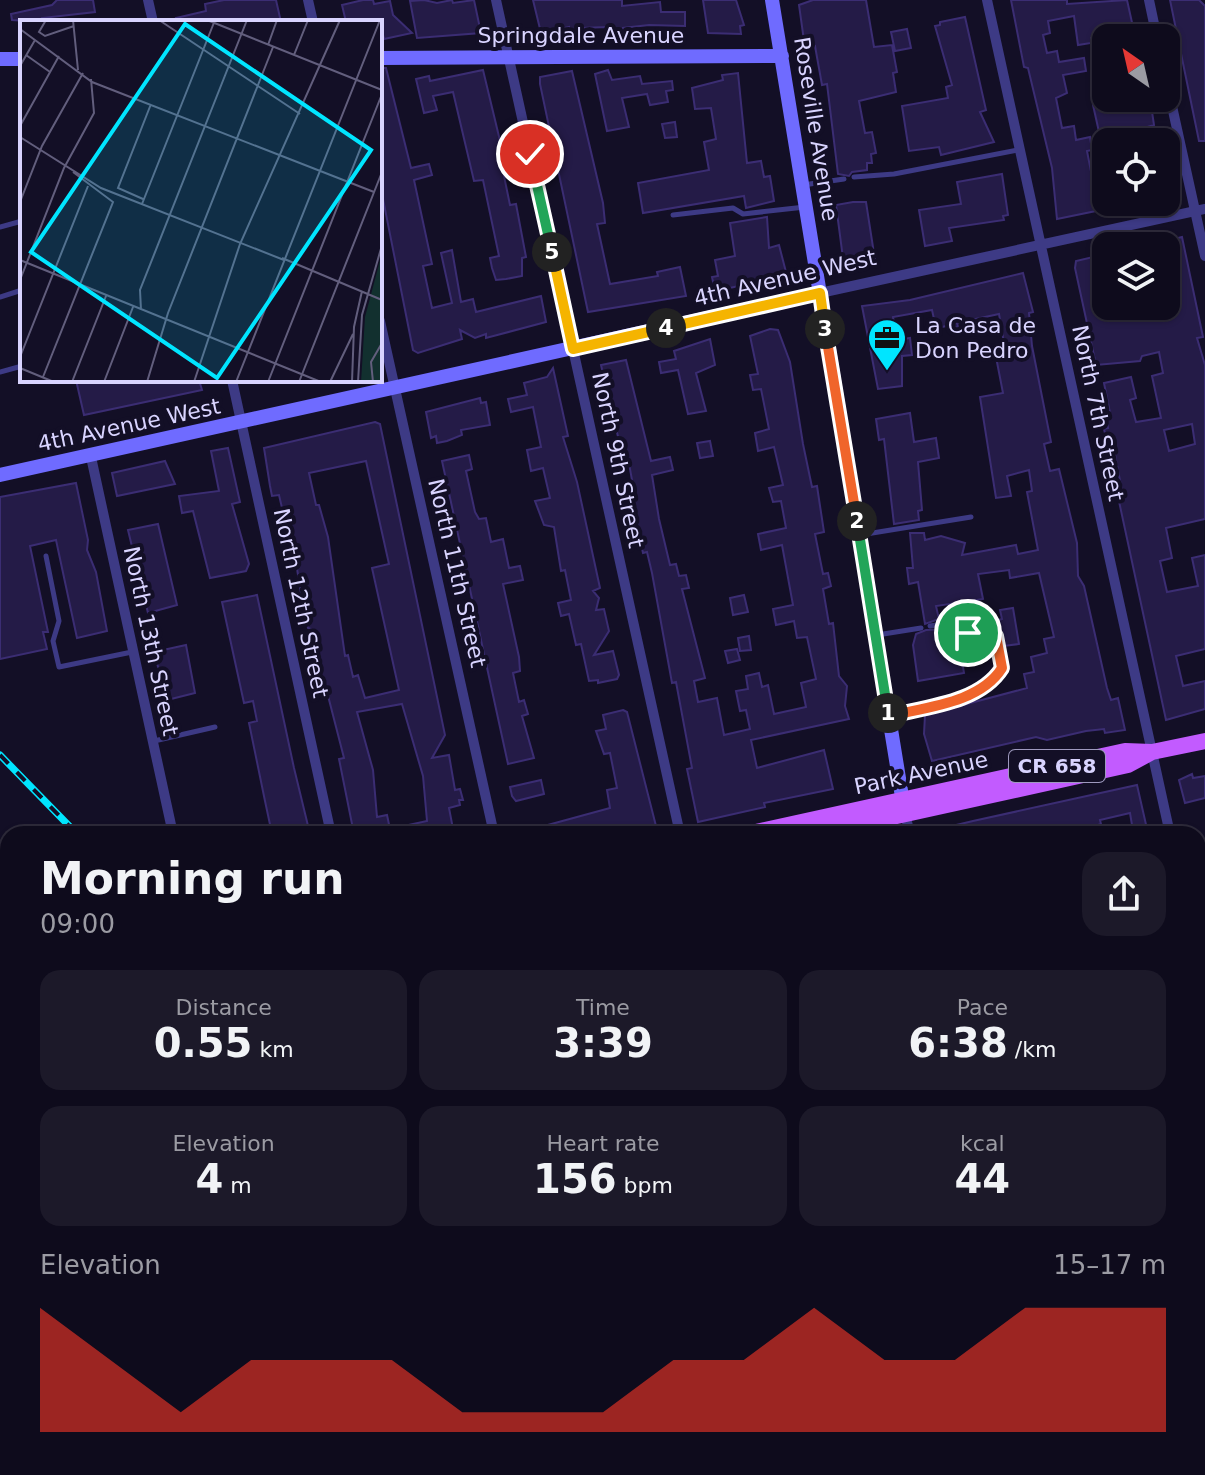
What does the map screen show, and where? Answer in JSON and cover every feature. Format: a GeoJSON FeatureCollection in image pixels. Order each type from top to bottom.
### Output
{"type":"FeatureCollection","features":[{"type":"Feature","properties":{"kind":"main road","name":"Park Avenue"},"geometry":{"type":"LineString","coordinates":[[794,826],[1128,765],[1152,752],[1205,741]]}},
{"type":"Feature","properties":{"kind":"main road","name":"Park Avenue"},"geometry":{"type":"LineString","coordinates":[[841,826],[904,807]]}},
{"type":"Feature","properties":{"kind":"street"},"geometry":{"type":"LineString","coordinates":[[148,0],[153,20]]}},
{"type":"Feature","properties":{"kind":"street"},"geometry":{"type":"LineString","coordinates":[[308,0],[313,20]]}},
{"type":"Feature","properties":{"kind":"street","name":"North 9th Street"},"geometry":{"type":"LineString","coordinates":[[496,0],[678,826]]}},
{"type":"Feature","properties":{"kind":"street","name":"Roseville Avenue"},"geometry":{"type":"LineString","coordinates":[[772,0],[908,826]]}},
{"type":"Feature","properties":{"kind":"street","name":"North 7th Street"},"geometry":{"type":"LineString","coordinates":[[987,0],[1168,826]]}},
{"type":"Feature","properties":{"kind":"street"},"geometry":{"type":"LineString","coordinates":[[1149,0],[1154,24]]}},
{"type":"Feature","properties":{"kind":"street","name":"Springdale Avenue"},"geometry":{"type":"LineString","coordinates":[[382,58],[782,56]]}},
{"type":"Feature","properties":{"kind":"street"},"geometry":{"type":"LineString","coordinates":[[0,58],[20,59]]}},
{"type":"Feature","properties":{"kind":"street"},"geometry":{"type":"LineString","coordinates":[[1175,112],[1200,210],[1205,256]]}},
{"type":"Feature","properties":{"kind":"street","name":"4th Avenue West"},"geometry":{"type":"LineString","coordinates":[[0,475],[1200,210]]}},
{"type":"Feature","properties":{"kind":"street","name":"North 11th Street"},"geometry":{"type":"LineString","coordinates":[[382,330],[492,826]]}},
{"type":"Feature","properties":{"kind":"street","name":"North 12th Street"},"geometry":{"type":"LineString","coordinates":[[232,382],[329,826]]}},
{"type":"Feature","properties":{"kind":"street","name":"North 13th Street"},"geometry":{"type":"LineString","coordinates":[[91,457],[171,826]]}},
{"type":"Feature","properties":{"kind":"lane"},"geometry":{"type":"LineString","coordinates":[[854,177],[894,174],[1020,150]]}},
{"type":"Feature","properties":{"kind":"lane"},"geometry":{"type":"LineString","coordinates":[[802,185],[844,179]]}},
{"type":"Feature","properties":{"kind":"lane"},"geometry":{"type":"LineString","coordinates":[[673,215],[733,208],[743,214],[806,207]]}},
{"type":"Feature","properties":{"kind":"lane"},"geometry":{"type":"LineString","coordinates":[[0,227],[20,222]]}},
{"type":"Feature","properties":{"kind":"lane"},"geometry":{"type":"LineString","coordinates":[[0,297],[20,291]]}},
{"type":"Feature","properties":{"kind":"lane"},"geometry":{"type":"LineString","coordinates":[[0,372],[20,367]]}},
{"type":"Feature","properties":{"kind":"lane"},"geometry":{"type":"LineString","coordinates":[[859,536],[971,517]]}},
{"type":"Feature","properties":{"kind":"lane"},"geometry":{"type":"LineString","coordinates":[[46,556],[59,621],[59,631],[53,641],[59,667],[133,652]]}},
{"type":"Feature","properties":{"kind":"lane"},"geometry":{"type":"LineString","coordinates":[[889,716],[967,696],[993,682],[1002,668],[996,636],[988,629],[968,633],[950,623],[930,626]]}},
{"type":"Feature","properties":{"kind":"lane"},"geometry":{"type":"LineString","coordinates":[[876,635],[921,628]]}},
{"type":"Feature","properties":{"kind":"lane"},"geometry":{"type":"LineString","coordinates":[[153,741],[215,727]]}},
{"type":"Feature","properties":{"kind":"building"},"geometry":{"type":"Polygon","coordinates":[[[57,0],[93,0],[95,12],[42,20],[12,20],[11,14],[52,5],[57,0]]]}},
{"type":"Feature","properties":{"kind":"building"},"geometry":{"type":"Polygon","coordinates":[[[224,0],[276,0],[281,20],[176,20],[206,11],[205,4],[224,0]]]}},
{"type":"Feature","properties":{"kind":"building"},"geometry":{"type":"Polygon","coordinates":[[[363,0],[373,0],[374,4],[390,1],[393,15],[412,33],[384,39],[382,20],[346,20],[342,5],[363,0]]]}},
{"type":"Feature","properties":{"kind":"building"},"geometry":{"type":"Polygon","coordinates":[[[452,0],[453,3],[474,0],[481,33],[417,38],[410,1],[437,3],[452,0]]]}},
{"type":"Feature","properties":{"kind":"building"},"geometry":{"type":"Polygon","coordinates":[[[533,0],[622,0],[622,6],[660,2],[661,12],[685,12],[685,26],[649,25],[623,28],[623,31],[607,31],[607,27],[581,28],[581,33],[569,33],[569,27],[541,33],[533,0]]]}},
{"type":"Feature","properties":{"kind":"building"},"geometry":{"type":"Polygon","coordinates":[[[703,0],[736,0],[744,25],[740,26],[741,34],[708,33],[703,0]]]}},
{"type":"Feature","properties":{"kind":"building"},"geometry":{"type":"Polygon","coordinates":[[[813,0],[866,0],[874,47],[892,45],[897,72],[893,73],[896,92],[859,101],[865,133],[872,132],[876,153],[871,154],[872,163],[867,163],[867,170],[852,172],[849,176],[838,174],[827,84],[822,85],[815,46],[805,48],[799,5],[813,0]]]}},
{"type":"Feature","properties":{"kind":"building"},"geometry":{"type":"Polygon","coordinates":[[[1011,0],[1067,0],[1067,4],[1127,0],[1132,24],[1092,24],[1091,43],[1078,45],[1074,16],[1048,21],[1050,33],[1043,35],[1047,53],[1057,51],[1059,62],[1084,58],[1086,71],[1063,75],[1067,93],[1056,98],[1062,128],[1074,126],[1076,140],[1090,137],[1092,150],[1087,151],[1092,177],[1092,212],[1057,219],[1052,168],[1028,68],[1024,67],[1011,0]]]}},
{"type":"Feature","properties":{"kind":"building"},"geometry":{"type":"Polygon","coordinates":[[[1170,0],[1199,0],[1205,6],[1205,141],[1199,141],[1180,49],[1180,24],[1175,24],[1170,0]]]}},
{"type":"Feature","properties":{"kind":"building"},"geometry":{"type":"Polygon","coordinates":[[[965,17],[986,110],[980,112],[994,142],[941,155],[939,147],[909,151],[902,106],[948,98],[946,87],[952,85],[935,26],[965,17]]]}},
{"type":"Feature","properties":{"kind":"building"},"geometry":{"type":"Polygon","coordinates":[[[907,29],[911,48],[895,51],[891,32],[907,29]]]}},
{"type":"Feature","properties":{"kind":"building"},"geometry":{"type":"Polygon","coordinates":[[[382,68],[386,68],[411,168],[429,164],[432,175],[414,180],[432,264],[423,266],[432,308],[452,303],[441,253],[452,250],[461,302],[473,299],[476,312],[541,296],[546,322],[486,338],[486,334],[475,338],[460,330],[462,339],[418,353],[413,350],[382,194],[382,68]]]}},
{"type":"Feature","properties":{"kind":"building"},"geometry":{"type":"Polygon","coordinates":[[[483,70],[508,174],[504,176],[510,205],[516,204],[526,257],[522,258],[522,276],[496,280],[490,258],[499,256],[483,180],[474,181],[453,92],[433,96],[437,110],[424,113],[416,79],[429,76],[430,81],[483,70]]]}},
{"type":"Feature","properties":{"kind":"building"},"geometry":{"type":"Polygon","coordinates":[[[608,70],[612,80],[640,76],[642,84],[672,81],[673,90],[666,91],[668,102],[650,105],[647,94],[622,98],[629,127],[607,131],[595,74],[608,70]]]}},
{"type":"Feature","properties":{"kind":"building"},"geometry":{"type":"Polygon","coordinates":[[[572,71],[603,203],[605,223],[597,224],[610,284],[658,276],[657,272],[680,267],[686,296],[588,312],[540,84],[540,77],[572,71]]]}},
{"type":"Feature","properties":{"kind":"building"},"geometry":{"type":"Polygon","coordinates":[[[738,73],[747,163],[761,161],[764,177],[770,176],[774,201],[746,208],[744,196],[643,213],[638,183],[709,170],[704,142],[716,139],[711,108],[695,109],[692,88],[723,80],[722,75],[738,73]]]}},
{"type":"Feature","properties":{"kind":"building"},"geometry":{"type":"Polygon","coordinates":[[[1095,112],[1152,112],[1154,125],[1144,128],[1098,128],[1095,112]]]}},
{"type":"Feature","properties":{"kind":"building"},"geometry":{"type":"Polygon","coordinates":[[[675,122],[677,137],[665,138],[662,124],[675,122]]]}},
{"type":"Feature","properties":{"kind":"building"},"geometry":{"type":"Polygon","coordinates":[[[1002,174],[1008,215],[1003,216],[1004,220],[949,228],[952,241],[925,246],[919,210],[961,204],[957,182],[1002,174]]]}},
{"type":"Feature","properties":{"kind":"building"},"geometry":{"type":"Polygon","coordinates":[[[866,202],[875,260],[844,266],[836,205],[866,202]]]}},
{"type":"Feature","properties":{"kind":"building"},"geometry":{"type":"Polygon","coordinates":[[[767,217],[769,248],[779,245],[787,276],[715,291],[712,277],[718,276],[715,260],[735,256],[730,223],[767,217]]]}},
{"type":"Feature","properties":{"kind":"building"},"geometry":{"type":"Polygon","coordinates":[[[1182,237],[1203,337],[1197,338],[1205,365],[1205,519],[1166,528],[1172,558],[1160,561],[1167,592],[1198,586],[1192,558],[1205,555],[1205,649],[1176,656],[1183,686],[1205,681],[1205,709],[1166,720],[1117,492],[1122,491],[1115,455],[1110,457],[1104,429],[1108,428],[1105,414],[1110,413],[1104,383],[1131,377],[1136,398],[1130,400],[1136,422],[1161,418],[1152,376],[1163,373],[1159,352],[1142,356],[1140,361],[1096,365],[1076,261],[1092,257],[1092,320],[1180,320],[1182,237]],[[1192,424],[1164,430],[1169,451],[1195,444],[1192,424]]]}},
{"type":"Feature","properties":{"kind":"building"},"geometry":{"type":"Polygon","coordinates":[[[1023,273],[1033,312],[1029,313],[1032,346],[1051,442],[1044,444],[1050,471],[1059,469],[1077,543],[1078,576],[1084,586],[1107,688],[1111,700],[1118,698],[1125,730],[1105,733],[1104,729],[1086,731],[1047,740],[1036,737],[932,761],[924,734],[925,715],[1027,688],[1024,674],[1034,672],[1031,657],[1047,653],[1044,639],[1054,637],[1039,573],[1010,578],[1009,570],[978,574],[983,599],[936,606],[939,619],[925,624],[918,582],[909,584],[907,568],[913,568],[910,533],[924,533],[925,540],[941,536],[965,543],[962,555],[1016,545],[1018,554],[1038,550],[1027,492],[1032,491],[1029,470],[1007,476],[1011,496],[996,498],[980,397],[1003,393],[996,357],[1006,355],[999,314],[957,323],[958,327],[948,329],[947,326],[936,328],[932,310],[893,317],[897,340],[910,338],[912,355],[902,356],[902,386],[878,389],[862,306],[910,300],[1023,273]]]}},
{"type":"Feature","properties":{"kind":"building"},"geometry":{"type":"Polygon","coordinates":[[[770,329],[778,330],[790,362],[812,487],[817,486],[824,532],[815,534],[823,574],[828,573],[831,586],[823,589],[829,624],[833,623],[839,676],[847,686],[845,706],[849,719],[751,740],[757,768],[824,750],[833,789],[764,803],[765,807],[698,822],[687,769],[692,768],[676,682],[672,683],[652,573],[647,552],[643,553],[627,481],[632,480],[628,458],[620,445],[601,365],[626,360],[651,461],[670,457],[673,470],[652,475],[659,519],[670,565],[676,564],[679,576],[686,575],[689,588],[682,589],[705,678],[694,681],[698,702],[717,698],[724,735],[750,729],[746,710],[740,711],[736,691],[748,689],[746,676],[759,673],[762,687],[768,685],[774,714],[806,707],[801,683],[816,679],[807,637],[797,638],[794,621],[776,625],[773,609],[793,605],[782,545],[761,550],[758,534],[786,528],[781,501],[773,502],[769,488],[783,485],[774,447],[758,451],[755,433],[769,429],[761,389],[753,390],[750,375],[758,374],[750,336],[770,329]]]}},
{"type":"Feature","properties":{"kind":"building"},"geometry":{"type":"Polygon","coordinates":[[[710,339],[715,365],[696,373],[706,411],[688,414],[678,370],[661,373],[659,362],[676,359],[674,351],[710,339]]]}},
{"type":"Feature","properties":{"kind":"building"},"geometry":{"type":"Polygon","coordinates":[[[553,368],[568,436],[563,437],[577,482],[600,588],[593,591],[599,598],[596,610],[604,609],[609,631],[594,655],[613,651],[619,675],[617,679],[598,683],[598,680],[589,681],[581,644],[576,645],[569,614],[561,616],[558,603],[571,600],[565,570],[561,571],[554,527],[544,525],[535,501],[550,498],[543,468],[531,471],[527,450],[541,447],[533,407],[511,412],[508,399],[527,395],[524,383],[547,377],[553,368]]]}},
{"type":"Feature","properties":{"kind":"building"},"geometry":{"type":"Polygon","coordinates":[[[76,382],[200,382],[202,390],[84,415],[76,382]]]}},
{"type":"Feature","properties":{"kind":"building"},"geometry":{"type":"Polygon","coordinates":[[[480,398],[481,403],[486,402],[490,425],[461,430],[462,435],[447,441],[437,443],[436,436],[431,438],[426,412],[480,398]]]}},
{"type":"Feature","properties":{"kind":"building"},"geometry":{"type":"Polygon","coordinates":[[[910,413],[914,442],[936,438],[939,458],[918,462],[922,510],[918,511],[919,520],[894,524],[884,439],[879,440],[876,419],[910,413]]]}},
{"type":"Feature","properties":{"kind":"building"},"geometry":{"type":"Polygon","coordinates":[[[375,422],[380,424],[445,735],[432,758],[449,755],[455,790],[460,789],[463,800],[459,800],[460,805],[449,808],[452,826],[404,826],[427,821],[423,776],[402,704],[357,712],[373,770],[377,817],[387,815],[389,826],[352,826],[339,759],[344,758],[326,688],[318,675],[316,665],[321,661],[314,630],[308,628],[304,613],[290,524],[286,525],[279,495],[272,496],[264,448],[375,422]],[[366,461],[309,473],[328,537],[345,656],[348,655],[353,677],[358,675],[365,698],[399,690],[372,568],[389,564],[366,461]]]}},
{"type":"Feature","properties":{"kind":"building"},"geometry":{"type":"Polygon","coordinates":[[[710,441],[713,456],[700,458],[697,443],[710,441]]]}},
{"type":"Feature","properties":{"kind":"building"},"geometry":{"type":"Polygon","coordinates":[[[228,448],[240,502],[232,504],[249,564],[246,571],[210,578],[193,511],[182,513],[179,496],[219,491],[211,451],[228,448]]]}},
{"type":"Feature","properties":{"kind":"building"},"geometry":{"type":"Polygon","coordinates":[[[469,455],[472,469],[466,471],[475,512],[479,519],[486,518],[491,542],[503,539],[509,568],[520,566],[523,580],[503,584],[519,657],[520,671],[513,673],[519,702],[524,700],[528,714],[522,716],[534,758],[508,764],[442,461],[469,455]]]}},
{"type":"Feature","properties":{"kind":"building"},"geometry":{"type":"Polygon","coordinates":[[[165,461],[175,484],[117,496],[112,473],[165,461]]]}},
{"type":"Feature","properties":{"kind":"building"},"geometry":{"type":"Polygon","coordinates":[[[76,483],[88,540],[87,550],[96,572],[107,631],[77,638],[56,540],[30,546],[48,632],[43,632],[47,649],[0,659],[0,497],[76,483]]]}},
{"type":"Feature","properties":{"kind":"building"},"geometry":{"type":"Polygon","coordinates":[[[158,524],[177,605],[148,613],[128,530],[158,524]]]}},
{"type":"Feature","properties":{"kind":"building"},"geometry":{"type":"Polygon","coordinates":[[[257,595],[308,826],[270,826],[249,723],[257,721],[253,701],[244,703],[222,602],[257,595]]]}},
{"type":"Feature","properties":{"kind":"building"},"geometry":{"type":"Polygon","coordinates":[[[744,595],[748,612],[733,615],[730,598],[744,595]]]}},
{"type":"Feature","properties":{"kind":"building"},"geometry":{"type":"Polygon","coordinates":[[[1013,608],[1019,644],[1004,646],[998,620],[1002,619],[1000,610],[1013,608]]]}},
{"type":"Feature","properties":{"kind":"building"},"geometry":{"type":"Polygon","coordinates":[[[949,629],[955,643],[959,642],[964,673],[918,681],[913,645],[916,634],[926,630],[949,629]]]}},
{"type":"Feature","properties":{"kind":"building"},"geometry":{"type":"Polygon","coordinates":[[[749,636],[751,650],[740,651],[738,638],[749,636]]]}},
{"type":"Feature","properties":{"kind":"building"},"geometry":{"type":"Polygon","coordinates":[[[186,645],[195,693],[167,700],[154,652],[186,645]]]}},
{"type":"Feature","properties":{"kind":"building"},"geometry":{"type":"Polygon","coordinates":[[[737,649],[740,660],[728,663],[725,651],[737,649]]]}},
{"type":"Feature","properties":{"kind":"building"},"geometry":{"type":"Polygon","coordinates":[[[623,710],[627,712],[656,826],[544,826],[610,808],[607,790],[617,788],[610,753],[604,754],[596,731],[606,729],[603,715],[623,710]]]}},
{"type":"Feature","properties":{"kind":"building"},"geometry":{"type":"Polygon","coordinates":[[[1192,774],[1193,778],[1205,776],[1205,798],[1185,803],[1179,780],[1192,774]]]}},
{"type":"Feature","properties":{"kind":"building"},"geometry":{"type":"Polygon","coordinates":[[[541,780],[544,794],[516,801],[512,796],[510,787],[541,780]]]}},
{"type":"Feature","properties":{"kind":"building"},"geometry":{"type":"Polygon","coordinates":[[[1137,785],[1146,826],[1132,826],[1130,813],[1100,820],[1101,824],[1095,826],[952,826],[1137,785]]]}},
{"type":"Feature","properties":{"kind":"railway"},"geometry":{"type":"LineString","coordinates":[[0,755],[69,826]]}},
{"type":"Feature","properties":{"kind":"place","name":"La Casa de Don Pedro"},"geometry":{"type":"Point","coordinates":[887,372]}},
{"type":"Feature","properties":{"kind":"route"},"geometry":{"type":"LineString","coordinates":[[530,154],[573,349],[820,293],[889,716],[967,696],[993,682],[1002,668],[996,636],[988,629],[968,633]]}}]}
